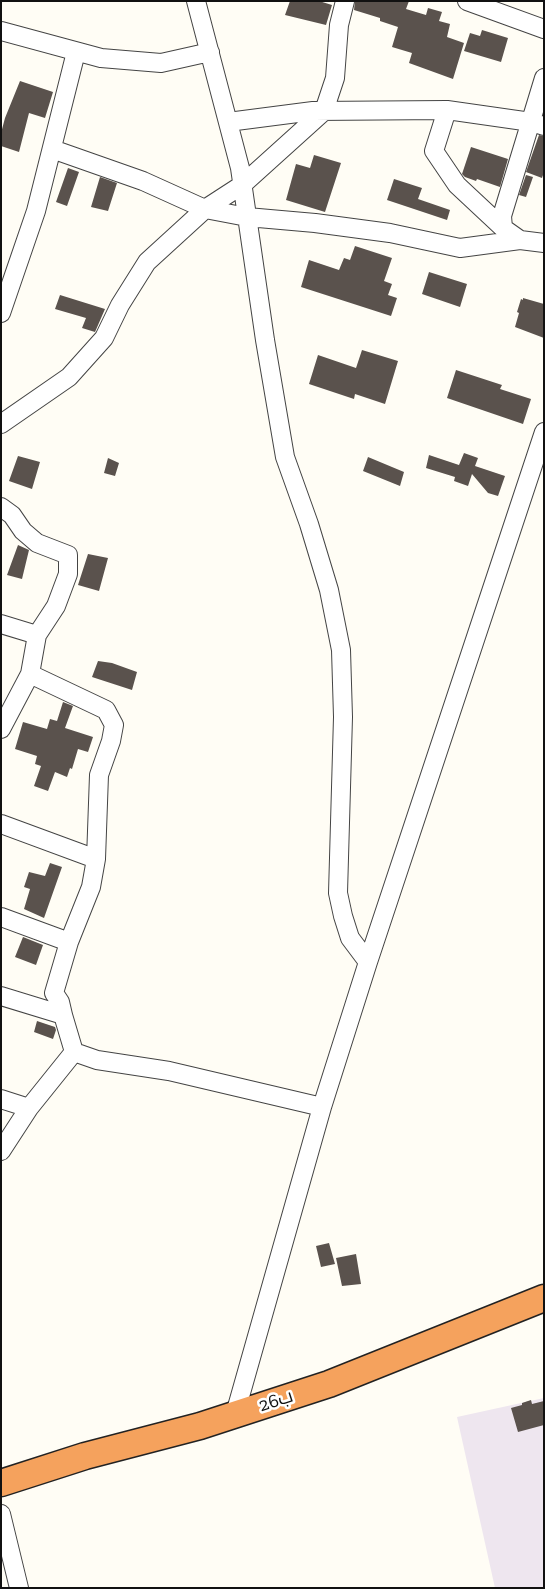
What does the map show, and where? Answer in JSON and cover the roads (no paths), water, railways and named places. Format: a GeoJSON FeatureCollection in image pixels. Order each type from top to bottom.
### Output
{"type":"FeatureCollection","features":[{"type":"Feature","properties":{"kind":"highway","name":"26ب"},"geometry":{"type":"LineString","coordinates":[[1,1484],[85,1456],[200,1426],[329,1384],[544,1298]]}},
{"type":"Feature","properties":{"kind":"street"},"geometry":{"type":"LineString","coordinates":[[196,1],[240,168],[285,457],[309,524],[329,590],[341,650],[343,717],[338,894],[350,938],[368,962]]}},
{"type":"Feature","properties":{"kind":"street"},"geometry":{"type":"LineString","coordinates":[[1,424],[69,377],[104,338],[120,305],[147,262],[205,209],[242,185],[324,111],[335,78],[338,25],[345,1]]}},
{"type":"Feature","properties":{"kind":"street"},"geometry":{"type":"LineString","coordinates":[[467,1],[544,29]]}},
{"type":"Feature","properties":{"kind":"street"},"geometry":{"type":"LineString","coordinates":[[1,31],[101,58],[161,64],[210,52]]}},
{"type":"Feature","properties":{"kind":"street"},"geometry":{"type":"LineString","coordinates":[[1,314],[36,212],[76,52]]}},
{"type":"Feature","properties":{"kind":"street"},"geometry":{"type":"LineString","coordinates":[[503,228],[502,216],[537,124],[544,78]]}},
{"type":"Feature","properties":{"kind":"street"},"geometry":{"type":"LineString","coordinates":[[228,122],[313,111],[447,110],[537,124]]}},
{"type":"Feature","properties":{"kind":"street"},"geometry":{"type":"LineString","coordinates":[[447,110],[434,151],[458,185],[503,228],[520,240]]}},
{"type":"Feature","properties":{"kind":"street"},"geometry":{"type":"LineString","coordinates":[[52,149],[143,181],[205,209],[247,217],[315,223],[390,234],[460,248],[520,240],[544,243]]}},
{"type":"Feature","properties":{"kind":"street"},"geometry":{"type":"LineString","coordinates":[[235,1414],[322,1107],[368,962],[544,432]]}},
{"type":"Feature","properties":{"kind":"street"},"geometry":{"type":"LineString","coordinates":[[1,507],[12,515],[23,531],[37,543],[68,555],[68,574],[56,606],[36,635],[30,674],[1,729]]}},
{"type":"Feature","properties":{"kind":"street"},"geometry":{"type":"LineString","coordinates":[[1,624],[36,635]]}},
{"type":"Feature","properties":{"kind":"street"},"geometry":{"type":"LineString","coordinates":[[30,674],[106,710],[114,725],[112,741],[99,776],[96,859],[91,887],[69,942],[54,993],[60,1002],[74,1052]]}},
{"type":"Feature","properties":{"kind":"street"},"geometry":{"type":"LineString","coordinates":[[1,824],[96,859]]}},
{"type":"Feature","properties":{"kind":"street"},"geometry":{"type":"LineString","coordinates":[[1,917],[69,942]]}},
{"type":"Feature","properties":{"kind":"street"},"geometry":{"type":"LineString","coordinates":[[1,996],[63,1015]]}},
{"type":"Feature","properties":{"kind":"street"},"geometry":{"type":"LineString","coordinates":[[74,1052],[97,1060],[169,1071],[322,1107]]}},
{"type":"Feature","properties":{"kind":"street"},"geometry":{"type":"LineString","coordinates":[[1,1151],[29,1108],[74,1052]]}},
{"type":"Feature","properties":{"kind":"street"},"geometry":{"type":"LineString","coordinates":[[1,1099],[29,1108]]}},
{"type":"Feature","properties":{"kind":"street"},"geometry":{"type":"LineString","coordinates":[[1,1514],[19,1588]]}}]}
